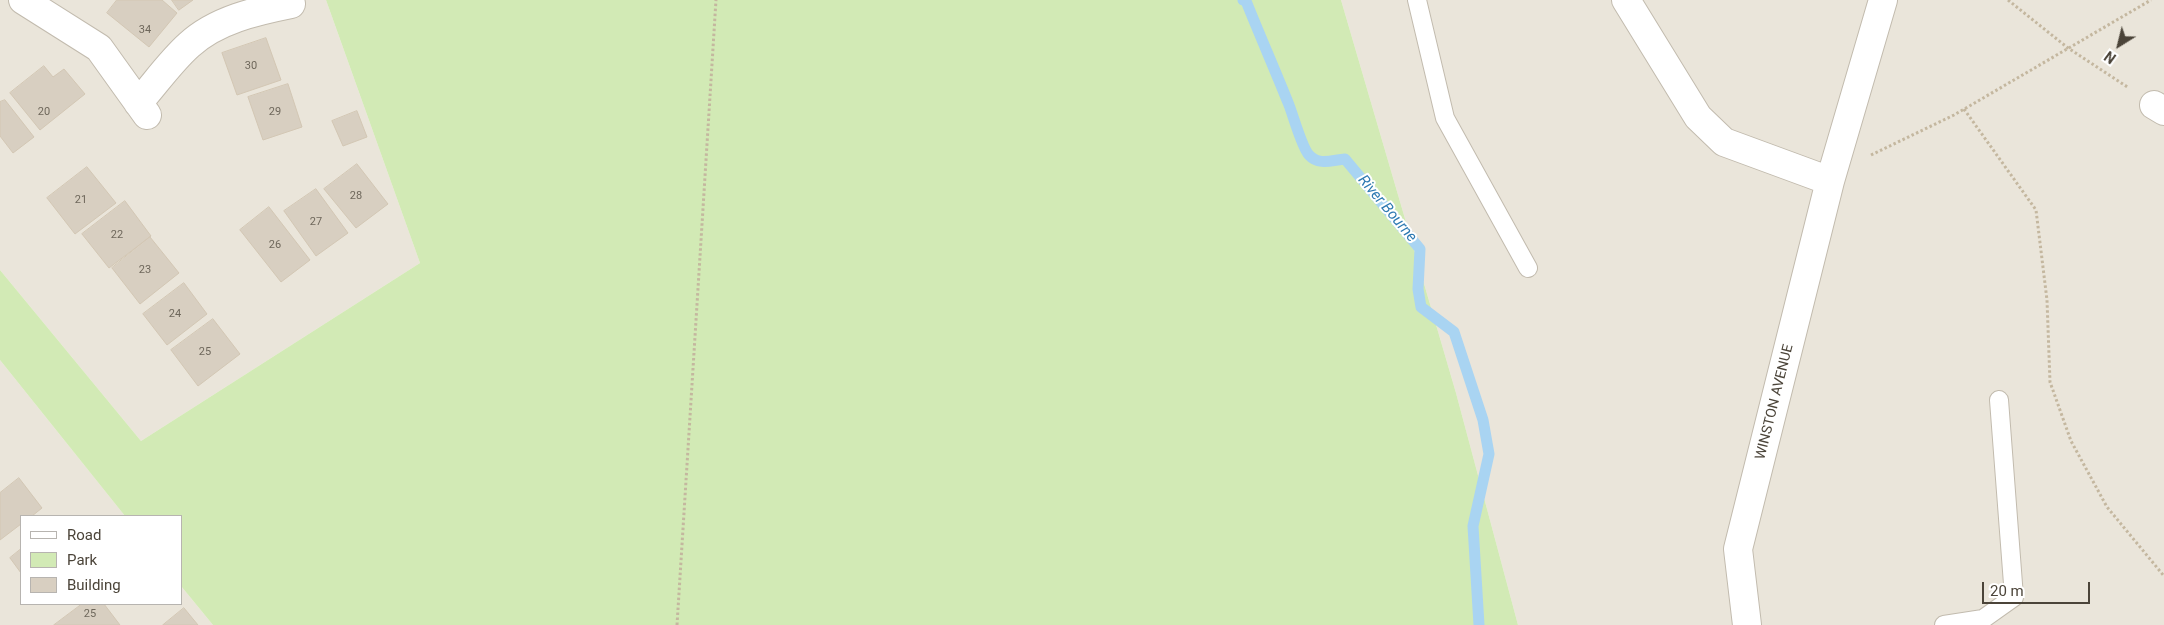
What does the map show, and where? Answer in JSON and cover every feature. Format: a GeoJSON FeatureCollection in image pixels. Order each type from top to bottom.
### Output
{"type":"FeatureCollection","features":[{"type":"Feature","properties":{"kind":"street"},"geometry":{"type":"LineString","coordinates":[[23,0],[99,48],[143,109],[189,44],[207,32],[261,10],[291,4]]}},
{"type":"Feature","properties":{"kind":"street"},"geometry":{"type":"LineString","coordinates":[[1626,0],[1698,117],[1724,142],[1831,177]]}},
{"type":"Feature","properties":{"kind":"street","name":"WINSTON AVENUE"},"geometry":{"type":"LineString","coordinates":[[1747,625],[1738,549],[1831,177],[1883,0]]}},
{"type":"Feature","properties":{"kind":"lane"},"geometry":{"type":"LineString","coordinates":[[1417,0],[1445,118],[1528,268]]}},
{"type":"Feature","properties":{"kind":"lane"},"geometry":{"type":"LineString","coordinates":[[1944,625],[1983,619],[2014,597],[1999,400]]}},
{"type":"Feature","properties":{"kind":"path"},"geometry":{"type":"LineString","coordinates":[[677,625],[716,0]]}},
{"type":"Feature","properties":{"kind":"path"},"geometry":{"type":"LineString","coordinates":[[2008,0],[2068,48],[2159,108]]}},
{"type":"Feature","properties":{"kind":"path"},"geometry":{"type":"LineString","coordinates":[[1831,177],[1964,109],[2151,0]]}},
{"type":"Feature","properties":{"kind":"path"},"geometry":{"type":"LineString","coordinates":[[1964,109],[2036,210],[2047,300],[2050,382],[2072,442],[2107,506],[2164,576]]}},
{"type":"Feature","properties":{"kind":"shaded area"},"geometry":{"type":"Polygon","coordinates":[[[0,0],[326,0],[420,263],[141,441],[0,270],[0,0]]]}},
{"type":"Feature","properties":{"kind":"shaded area"},"geometry":{"type":"Polygon","coordinates":[[[1341,0],[2164,0],[2164,625],[1518,625],[1456,393],[1341,0]]]}},
{"type":"Feature","properties":{"kind":"shaded area"},"geometry":{"type":"Polygon","coordinates":[[[0,360],[124,515],[20,515],[20,605],[182,605],[182,587],[213,625],[0,625],[0,360]]]}},
{"type":"Feature","properties":{"kind":"green space"},"geometry":{"type":"Polygon","coordinates":[[[326,0],[1341,0],[1456,393],[1518,625],[213,625],[182,587],[182,515],[124,515],[0,360],[0,270],[141,441],[420,263],[326,0]]]}},
{"type":"Feature","properties":{"kind":"building"},"geometry":{"type":"Polygon","coordinates":[[[117,0],[162,0],[177,13],[149,47],[107,13],[117,0]]]}},
{"type":"Feature","properties":{"kind":"building"},"geometry":{"type":"Polygon","coordinates":[[[172,0],[193,0],[179,10],[172,0]]]}},
{"type":"Feature","properties":{"kind":"building"},"geometry":{"type":"Polygon","coordinates":[[[266,38],[281,80],[237,95],[222,53],[266,38]]]}},
{"type":"Feature","properties":{"kind":"building"},"geometry":{"type":"Polygon","coordinates":[[[44,66],[53,77],[64,69],[85,94],[40,130],[10,93],[44,66]]]}},
{"type":"Feature","properties":{"kind":"building"},"geometry":{"type":"Polygon","coordinates":[[[288,84],[302,127],[263,140],[248,97],[288,84]]]}},
{"type":"Feature","properties":{"kind":"building"},"geometry":{"type":"Polygon","coordinates":[[[5,100],[34,137],[13,153],[0,136],[0,102],[5,100]]]}},
{"type":"Feature","properties":{"kind":"building"},"geometry":{"type":"Polygon","coordinates":[[[357,111],[367,137],[343,146],[332,121],[357,111]]]}},
{"type":"Feature","properties":{"kind":"building"},"geometry":{"type":"Polygon","coordinates":[[[357,164],[388,204],[356,228],[324,189],[357,164]]]}},
{"type":"Feature","properties":{"kind":"building"},"geometry":{"type":"Polygon","coordinates":[[[87,167],[116,203],[75,234],[47,198],[87,167]]]}},
{"type":"Feature","properties":{"kind":"building"},"geometry":{"type":"Polygon","coordinates":[[[316,189],[348,233],[316,256],[284,211],[316,189]]]}},
{"type":"Feature","properties":{"kind":"building"},"geometry":{"type":"Polygon","coordinates":[[[125,201],[151,236],[109,268],[82,234],[125,201]]]}},
{"type":"Feature","properties":{"kind":"building"},"geometry":{"type":"Polygon","coordinates":[[[269,207],[310,260],[281,282],[240,230],[269,207]]]}},
{"type":"Feature","properties":{"kind":"building"},"geometry":{"type":"Polygon","coordinates":[[[150,237],[179,273],[140,304],[112,268],[150,237]]]}},
{"type":"Feature","properties":{"kind":"building"},"geometry":{"type":"Polygon","coordinates":[[[184,283],[207,314],[167,345],[143,314],[184,283]]]}},
{"type":"Feature","properties":{"kind":"building"},"geometry":{"type":"Polygon","coordinates":[[[213,319],[240,354],[198,386],[171,350],[213,319]]]}},
{"type":"Feature","properties":{"kind":"building"},"geometry":{"type":"Polygon","coordinates":[[[19,478],[42,508],[33,515],[20,515],[20,525],[0,540],[0,493],[19,478]]]}},
{"type":"Feature","properties":{"kind":"building"},"geometry":{"type":"Polygon","coordinates":[[[20,550],[20,572],[10,558],[20,550]]]}},
{"type":"Feature","properties":{"kind":"building"},"geometry":{"type":"Polygon","coordinates":[[[81,605],[105,605],[120,625],[54,625],[81,605]]]}},
{"type":"Feature","properties":{"kind":"building"},"geometry":{"type":"Polygon","coordinates":[[[184,608],[198,625],[163,625],[184,608]]]}},
{"type":"Feature","properties":{"kind":"waterway","name":"River Bourne"},"geometry":{"type":"LineString","coordinates":[[1243,0],[1246,1],[1306,151],[1313,158],[1321,161],[1345,159],[1420,249],[1418,289],[1421,307],[1454,332],[1483,420],[1489,454],[1473,526],[1479,625]]}}]}
